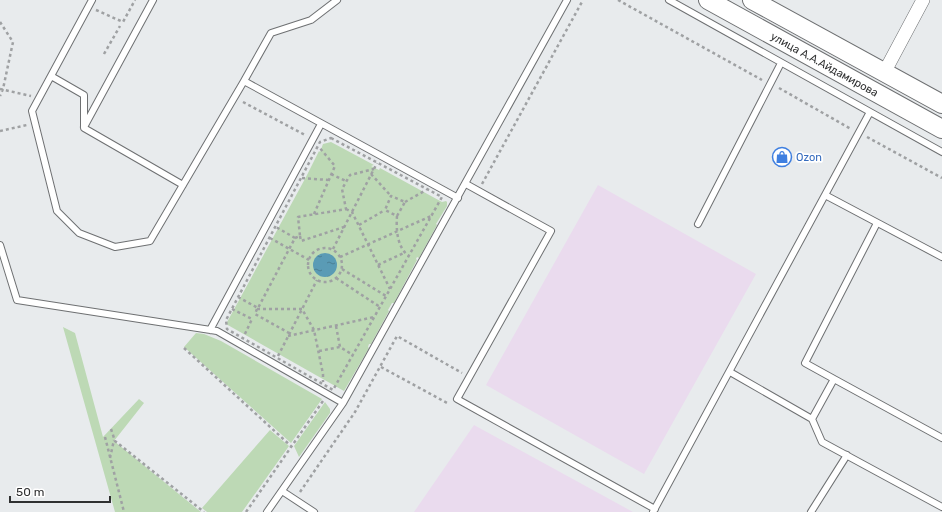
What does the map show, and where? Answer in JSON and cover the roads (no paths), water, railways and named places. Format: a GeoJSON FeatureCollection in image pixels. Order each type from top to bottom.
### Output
{"type":"FeatureCollection","features":[{"type":"Feature","properties":{"kind":"main road","name":"улица А.А.Айдамирова"},"geometry":{"type":"LineString","coordinates":[[708,0],[942,129]]}},
{"type":"Feature","properties":{"kind":"main road","name":"улица А.А.Айдамирова"},"geometry":{"type":"LineString","coordinates":[[752,0],[942,104]]}},
{"type":"Feature","properties":{"kind":"street"},"geometry":{"type":"LineString","coordinates":[[884,72],[923,0]]}},
{"type":"Feature","properties":{"kind":"lane"},"geometry":{"type":"LineString","coordinates":[[84,128],[153,0]]}},
{"type":"Feature","properties":{"kind":"lane"},"geometry":{"type":"LineString","coordinates":[[90,3],[32,111],[57,211],[79,233],[115,247],[150,241],[271,33],[311,20],[337,0]]}},
{"type":"Feature","properties":{"kind":"lane"},"geometry":{"type":"LineString","coordinates":[[267,512],[343,403],[567,0]]}},
{"type":"Feature","properties":{"kind":"lane"},"geometry":{"type":"LineString","coordinates":[[669,0],[942,152]]}},
{"type":"Feature","properties":{"kind":"lane"},"geometry":{"type":"LineString","coordinates":[[698,224],[781,63]]}},
{"type":"Feature","properties":{"kind":"lane"},"geometry":{"type":"LineString","coordinates":[[51,76],[84,95],[84,128]]}},
{"type":"Feature","properties":{"kind":"lane"},"geometry":{"type":"LineString","coordinates":[[244,81],[458,198]]}},
{"type":"Feature","properties":{"kind":"lane"},"geometry":{"type":"LineString","coordinates":[[466,184],[551,231],[457,399],[654,510],[870,112]]}},
{"type":"Feature","properties":{"kind":"lane"},"geometry":{"type":"LineString","coordinates":[[210,330],[321,124]]}},
{"type":"Feature","properties":{"kind":"lane"},"geometry":{"type":"LineString","coordinates":[[84,128],[183,185]]}},
{"type":"Feature","properties":{"kind":"lane"},"geometry":{"type":"LineString","coordinates":[[825,195],[942,257]]}},
{"type":"Feature","properties":{"kind":"lane"},"geometry":{"type":"LineString","coordinates":[[877,223],[805,363],[942,438]]}},
{"type":"Feature","properties":{"kind":"lane"},"geometry":{"type":"LineString","coordinates":[[0,245],[17,300],[216,331],[343,403]]}},
{"type":"Feature","properties":{"kind":"lane"},"geometry":{"type":"LineString","coordinates":[[730,372],[812,419],[822,442],[942,507]]}},
{"type":"Feature","properties":{"kind":"lane"},"geometry":{"type":"LineString","coordinates":[[812,419],[834,378]]}},
{"type":"Feature","properties":{"kind":"lane"},"geometry":{"type":"LineString","coordinates":[[811,512],[847,455]]}},
{"type":"Feature","properties":{"kind":"lane"},"geometry":{"type":"LineString","coordinates":[[282,491],[314,512]]}},
{"type":"Feature","properties":{"kind":"water"},"geometry":{"type":"Polygon","coordinates":[[[325,253],[333,257],[337,265],[333,273],[325,277],[317,273],[313,265],[317,257],[325,253]]]}},
{"type":"Feature","properties":{"kind":"place","name":"Ozon"},"geometry":{"type":"Point","coordinates":[782,157]}}]}
